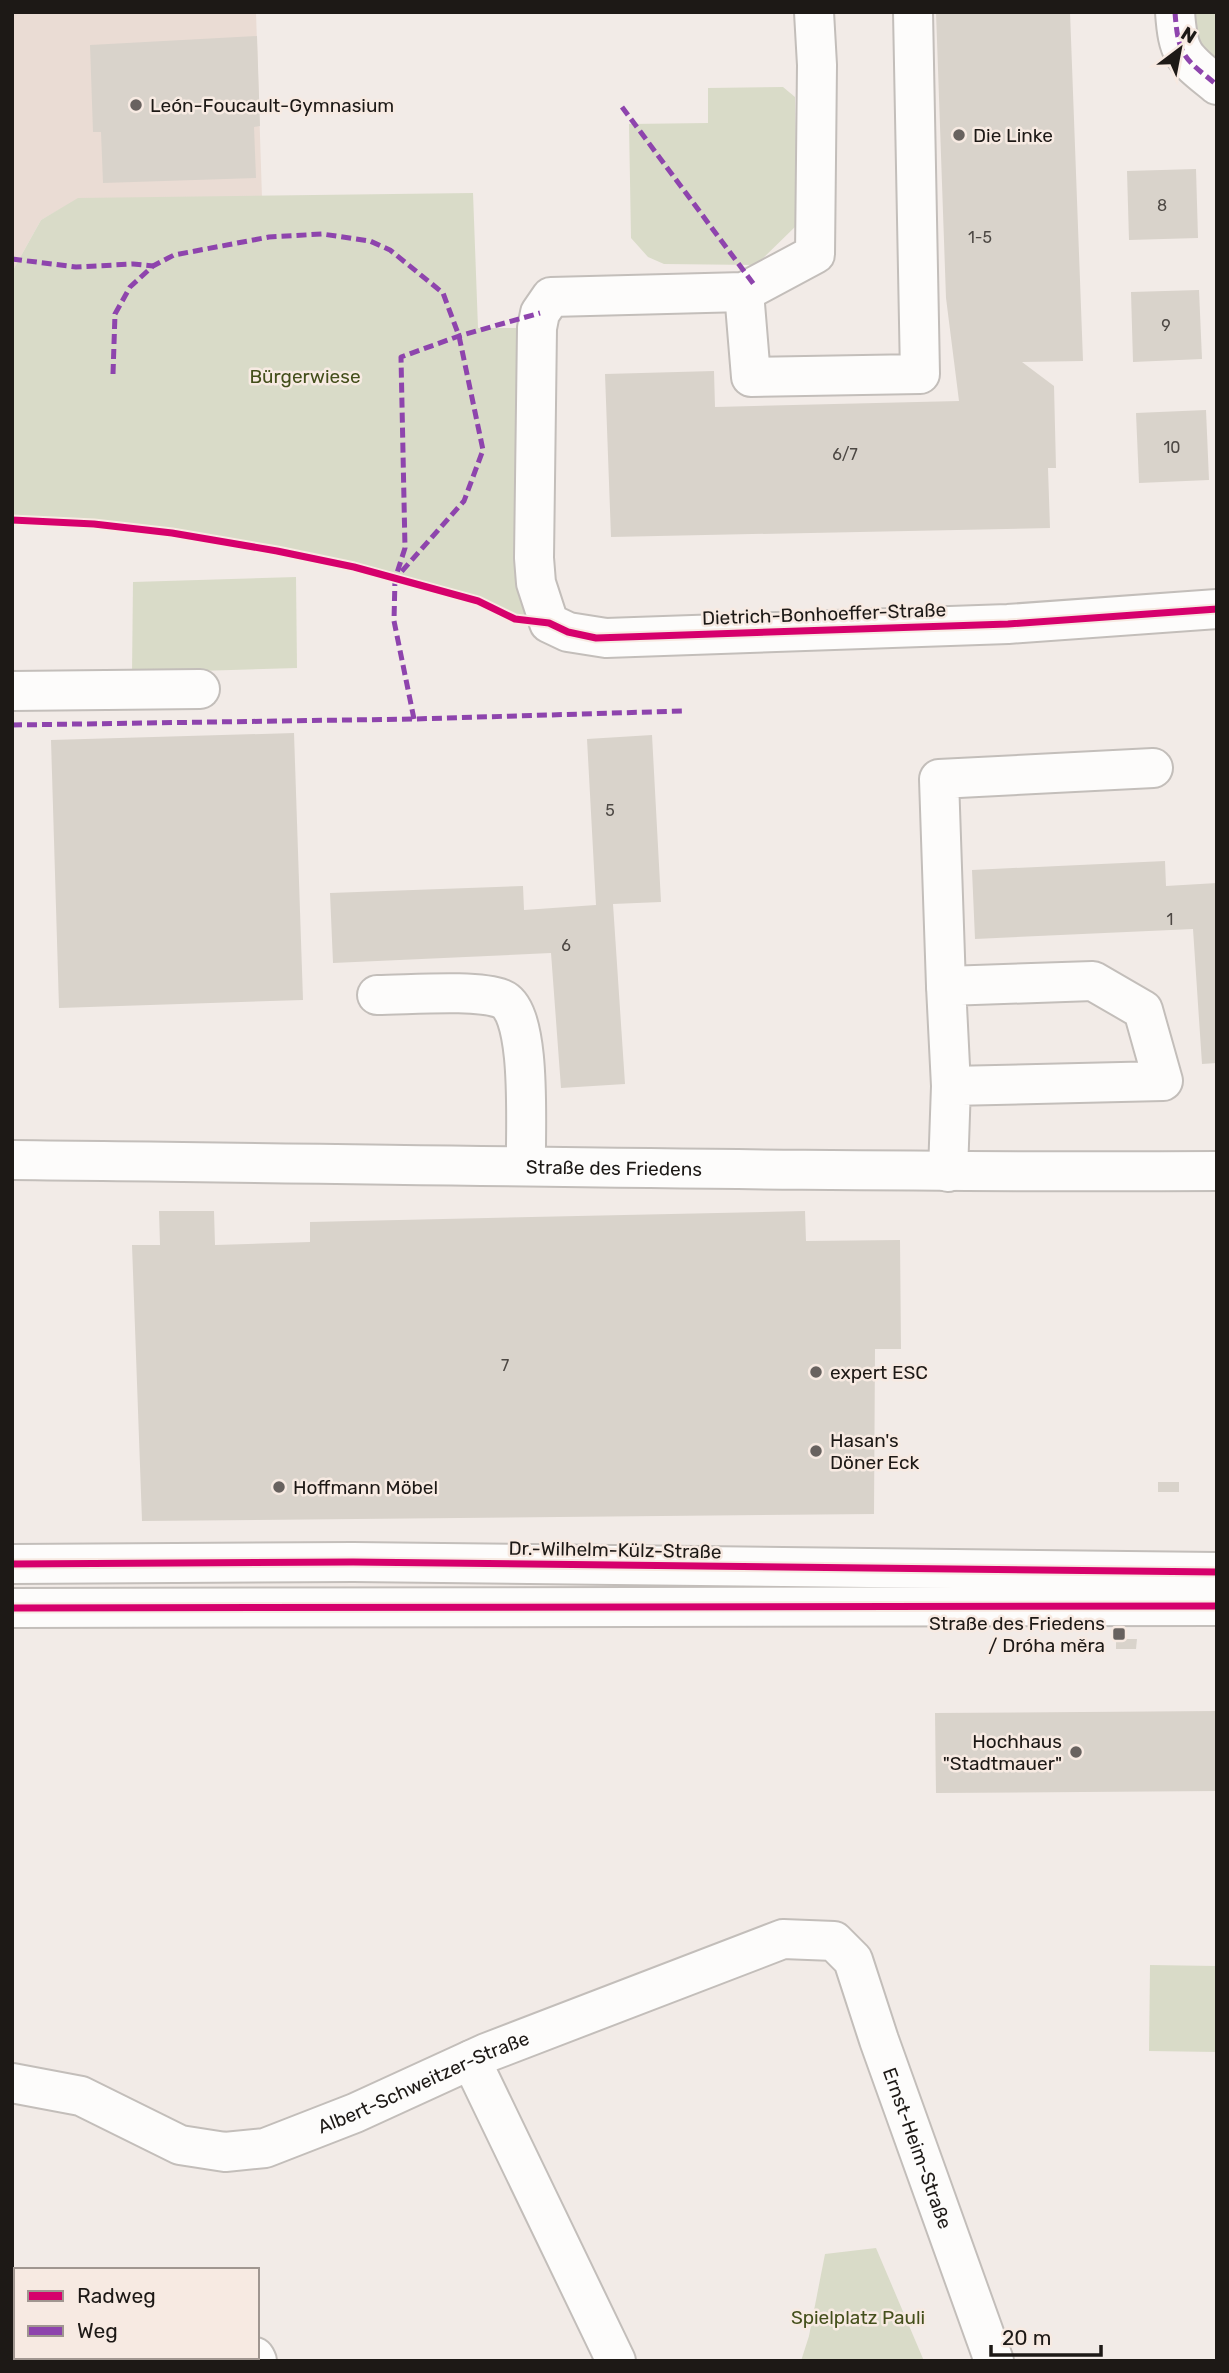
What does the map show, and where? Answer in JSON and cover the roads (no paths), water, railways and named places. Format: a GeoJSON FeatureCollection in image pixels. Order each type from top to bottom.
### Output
{"type":"FeatureCollection","features":[{"type":"Feature","properties":{"kind":"street","name":"Dietrich-Bonhoeffer-Straße"},"geometry":{"type":"LineString","coordinates":[[814,12],[817,65],[815,254],[744,292],[551,296],[540,313],[537,328],[534,558],[536,583],[549,623],[568,632],[606,638],[1008,624],[1217,609]]}},
{"type":"Feature","properties":{"kind":"street"},"geometry":{"type":"LineString","coordinates":[[744,292],[751,377],[920,374],[913,12]]}},
{"type":"Feature","properties":{"kind":"street"},"geometry":{"type":"LineString","coordinates":[[1175,12],[1180,50],[1193,66],[1217,85]]}},
{"type":"Feature","properties":{"kind":"street"},"geometry":{"type":"LineString","coordinates":[[12,691],[200,689]]}},
{"type":"Feature","properties":{"kind":"street"},"geometry":{"type":"LineString","coordinates":[[948,1172],[951,1086],[939,779],[1153,768]]}},
{"type":"Feature","properties":{"kind":"street"},"geometry":{"type":"LineString","coordinates":[[946,986],[1093,981],[1143,1010],[1163,1081],[951,1086]]}},
{"type":"Feature","properties":{"kind":"street"},"geometry":{"type":"LineString","coordinates":[[377,995],[484,994],[505,1000],[517,1015],[524,1046],[526,1165]]}},
{"type":"Feature","properties":{"kind":"street","name":"Straße des Friedens"},"geometry":{"type":"LineString","coordinates":[[12,1160],[948,1172],[1217,1171]]}},
{"type":"Feature","properties":{"kind":"street","name":"Dr.-Wilhelm-Külz-Straße"},"geometry":{"type":"LineString","coordinates":[[12,1563],[353,1562],[1217,1572]]}},
{"type":"Feature","properties":{"kind":"street"},"geometry":{"type":"LineString","coordinates":[[12,1608],[1217,1606]]}},
{"type":"Feature","properties":{"kind":"street","name":"Albert-Schweitzer-Straße"},"geometry":{"type":"LineString","coordinates":[[12,2083],[81,2096],[180,2145],[225,2152],[265,2148],[312,2131],[471,2060],[783,1939],[834,1941]]}},
{"type":"Feature","properties":{"kind":"street","name":"Ernst-Heim-Straße"},"geometry":{"type":"LineString","coordinates":[[834,1941],[853,1960],[994,2361]]}},
{"type":"Feature","properties":{"kind":"street"},"geometry":{"type":"LineString","coordinates":[[471,2060],[616,2361]]}},
{"type":"Feature","properties":{"kind":"place","name":"León-Foucault-Gymnasium"},"geometry":{"type":"Point","coordinates":[136,105]}},
{"type":"Feature","properties":{"kind":"place","name":"Die Linke"},"geometry":{"type":"Point","coordinates":[959,135]}},
{"type":"Feature","properties":{"kind":"place","name":"expert ESC"},"geometry":{"type":"Point","coordinates":[816,1372]}},
{"type":"Feature","properties":{"kind":"place","name":"Hasan's Döner Eck"},"geometry":{"type":"Point","coordinates":[816,1451]}},
{"type":"Feature","properties":{"kind":"place","name":"Hoffmann Möbel"},"geometry":{"type":"Point","coordinates":[279,1487]}},
{"type":"Feature","properties":{"kind":"place","name":"Straße des Friedens / Dróha měra"},"geometry":{"type":"Point","coordinates":[1119,1634]}},
{"type":"Feature","properties":{"kind":"place","name":"Hochhaus \"Stadtmauer\""},"geometry":{"type":"Point","coordinates":[1076,1752]}},
{"type":"Feature","properties":{"kind":"park label","name":"Bürgerwiese"},"geometry":{"type":"Point","coordinates":[305,376]}},
{"type":"Feature","properties":{"kind":"park label","name":"Spielplatz Pauli"},"geometry":{"type":"Point","coordinates":[858,2317]}}]}
